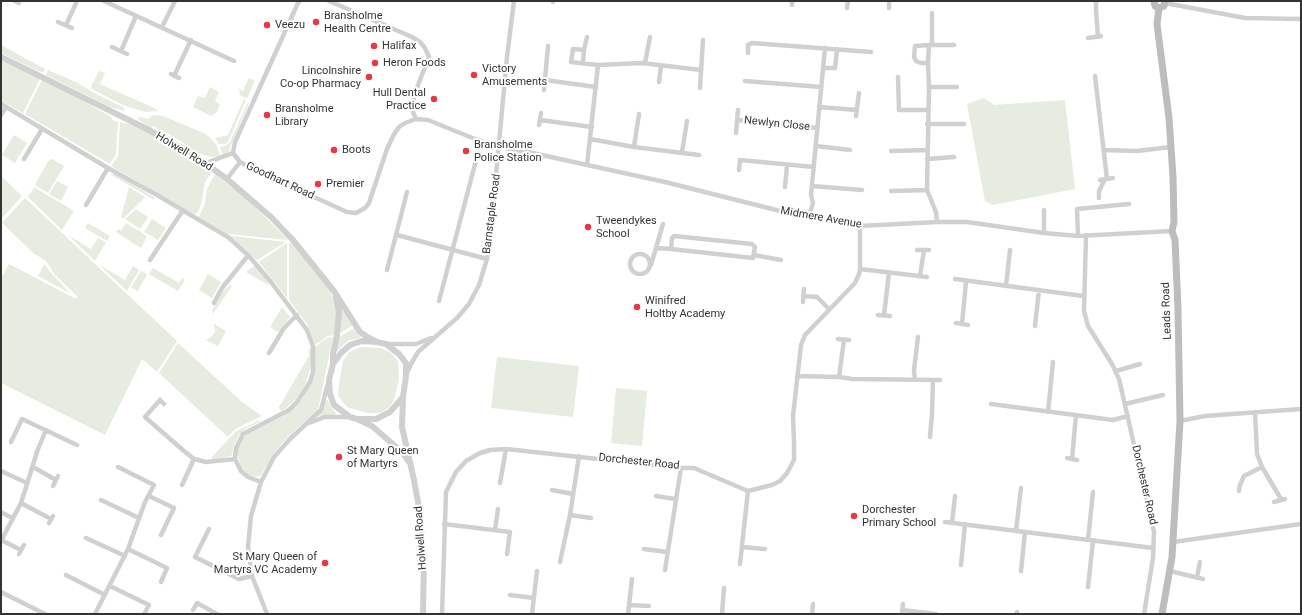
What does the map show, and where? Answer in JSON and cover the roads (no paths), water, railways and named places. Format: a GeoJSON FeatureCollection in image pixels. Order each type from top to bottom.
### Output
{"type":"FeatureCollection","features":[{"type":"Feature","properties":{"kind":"main road"},"geometry":{"type":"LineString","coordinates":[[1154,1],[1156,6],[1159,8],[1164,6],[1165,2]]}},
{"type":"Feature","properties":{"kind":"main road","name":"Leads Road"},"geometry":{"type":"LineString","coordinates":[[1159,8],[1157,24],[1169,118],[1174,222],[1172,231],[1175,240],[1178,320],[1180,421],[1173,542],[1170,571],[1162,614]]}},
{"type":"Feature","properties":{"kind":"street"},"geometry":{"type":"LineString","coordinates":[[66,25],[77,1]]}},
{"type":"Feature","properties":{"kind":"street"},"geometry":{"type":"LineString","coordinates":[[105,1],[234,61]]}},
{"type":"Feature","properties":{"kind":"street"},"geometry":{"type":"LineString","coordinates":[[162,27],[175,1]]}},
{"type":"Feature","properties":{"kind":"street"},"geometry":{"type":"LineString","coordinates":[[206,163],[233,153],[238,136],[300,1]]}},
{"type":"Feature","properties":{"kind":"street"},"geometry":{"type":"LineString","coordinates":[[328,1],[412,37],[420,42],[425,48],[429,57],[414,95],[413,112],[416,119],[428,120],[474,139],[499,147]]}},
{"type":"Feature","properties":{"kind":"street","name":"Barnstaple Road"},"geometry":{"type":"LineString","coordinates":[[406,376],[418,352],[457,318],[469,304],[480,285],[487,259],[514,1]]}},
{"type":"Feature","properties":{"kind":"street"},"geometry":{"type":"LineString","coordinates":[[846,8],[848,1]]}},
{"type":"Feature","properties":{"kind":"street"},"geometry":{"type":"LineString","coordinates":[[889,1],[889,8]]}},
{"type":"Feature","properties":{"kind":"street"},"geometry":{"type":"LineString","coordinates":[[1088,38],[1100,36],[1096,1]]}},
{"type":"Feature","properties":{"kind":"street"},"geometry":{"type":"LineString","coordinates":[[1165,2],[1245,18],[1301,18]]}},
{"type":"Feature","properties":{"kind":"street"},"geometry":{"type":"LineString","coordinates":[[932,13],[931,45],[928,63],[929,87],[926,190],[936,212],[936,222]]}},
{"type":"Feature","properties":{"kind":"street"},"geometry":{"type":"LineString","coordinates":[[121,51],[136,16]]}},
{"type":"Feature","properties":{"kind":"street"},"geometry":{"type":"LineString","coordinates":[[58,22],[72,28]]}},
{"type":"Feature","properties":{"kind":"street"},"geometry":{"type":"LineString","coordinates":[[583,63],[587,37]]}},
{"type":"Feature","properties":{"kind":"street"},"geometry":{"type":"LineString","coordinates":[[645,63],[650,37]]}},
{"type":"Feature","properties":{"kind":"street"},"geometry":{"type":"LineString","coordinates":[[179,78],[172,75],[191,40]]}},
{"type":"Feature","properties":{"kind":"street"},"geometry":{"type":"LineString","coordinates":[[700,88],[703,40]]}},
{"type":"Feature","properties":{"kind":"street"},"geometry":{"type":"LineString","coordinates":[[748,53],[748,45],[752,43],[871,52]]}},
{"type":"Feature","properties":{"kind":"street"},"geometry":{"type":"LineString","coordinates":[[928,63],[916,61],[914,57],[915,46],[954,45]]}},
{"type":"Feature","properties":{"kind":"street"},"geometry":{"type":"LineString","coordinates":[[544,90],[548,46]]}},
{"type":"Feature","properties":{"kind":"street"},"geometry":{"type":"LineString","coordinates":[[112,47],[127,54]]}},
{"type":"Feature","properties":{"kind":"street","name":"Newlyn Close"},"geometry":{"type":"LineString","coordinates":[[809,217],[813,203],[811,195],[825,48]]}},
{"type":"Feature","properties":{"kind":"street"},"geometry":{"type":"LineString","coordinates":[[584,50],[573,49],[571,62],[598,65],[645,63],[701,70]]}},
{"type":"Feature","properties":{"kind":"street"},"geometry":{"type":"LineString","coordinates":[[823,68],[835,68],[837,49]]}},
{"type":"Feature","properties":{"kind":"street","name":"Holwell Road"},"geometry":{"type":"LineString","coordinates":[[1,56],[147,129],[188,151],[206,163],[271,217],[292,239],[334,291],[360,332],[377,342]]}},
{"type":"Feature","properties":{"kind":"street"},"geometry":{"type":"LineString","coordinates":[[587,165],[598,65]]}},
{"type":"Feature","properties":{"kind":"street"},"geometry":{"type":"LineString","coordinates":[[659,82],[661,65]]}},
{"type":"Feature","properties":{"kind":"street"},"geometry":{"type":"LineString","coordinates":[[1095,76],[1098,86],[1104,150],[1104,179],[1099,191],[1099,198]]}},
{"type":"Feature","properties":{"kind":"street"},"geometry":{"type":"LineString","coordinates":[[898,77],[899,110],[928,110]]}},
{"type":"Feature","properties":{"kind":"street"},"geometry":{"type":"LineString","coordinates":[[545,80],[596,87]]}},
{"type":"Feature","properties":{"kind":"street"},"geometry":{"type":"LineString","coordinates":[[745,81],[821,87]]}},
{"type":"Feature","properties":{"kind":"street"},"geometry":{"type":"LineString","coordinates":[[929,87],[957,87]]}},
{"type":"Feature","properties":{"kind":"street"},"geometry":{"type":"LineString","coordinates":[[856,116],[860,93]]}},
{"type":"Feature","properties":{"kind":"street"},"geometry":{"type":"LineString","coordinates":[[1,104],[228,237],[249,256],[297,315],[307,330],[313,346],[313,372],[310,382],[297,402],[289,410],[243,434],[236,448],[236,459],[241,471],[248,477],[261,482]]}},
{"type":"Feature","properties":{"kind":"street","name":"Newlyn Close"},"geometry":{"type":"LineString","coordinates":[[819,107],[857,110]]}},
{"type":"Feature","properties":{"kind":"street"},"geometry":{"type":"LineString","coordinates":[[1,115],[6,108]]}},
{"type":"Feature","properties":{"kind":"street","name":"Newlyn Close"},"geometry":{"type":"LineString","coordinates":[[736,133],[738,110]]}},
{"type":"Feature","properties":{"kind":"street"},"geometry":{"type":"LineString","coordinates":[[541,113],[540,123],[592,126]]}},
{"type":"Feature","properties":{"kind":"street"},"geometry":{"type":"LineString","coordinates":[[634,147],[639,114]]}},
{"type":"Feature","properties":{"kind":"street","name":"Goodhart Road"},"geometry":{"type":"LineString","coordinates":[[233,153],[240,162],[268,176],[347,212],[356,213],[365,208],[369,203],[387,149],[393,136],[405,122],[416,119]]}},
{"type":"Feature","properties":{"kind":"street","name":"Newlyn Close"},"geometry":{"type":"LineString","coordinates":[[737,120],[817,128]]}},
{"type":"Feature","properties":{"kind":"street"},"geometry":{"type":"LineString","coordinates":[[682,152],[687,121]]}},
{"type":"Feature","properties":{"kind":"street"},"geometry":{"type":"LineString","coordinates":[[927,124],[964,124]]}},
{"type":"Feature","properties":{"kind":"street"},"geometry":{"type":"LineString","coordinates":[[24,159],[42,129]]}},
{"type":"Feature","properties":{"kind":"street"},"geometry":{"type":"LineString","coordinates":[[590,139],[634,147],[699,155]]}},
{"type":"Feature","properties":{"kind":"street","name":"Newlyn Close"},"geometry":{"type":"LineString","coordinates":[[816,146],[850,150]]}},
{"type":"Feature","properties":{"kind":"street","name":"Midmere Avenue"},"geometry":{"type":"LineString","coordinates":[[499,147],[666,182],[809,217],[860,226],[967,222],[1044,233],[1078,236],[1172,231]]}},
{"type":"Feature","properties":{"kind":"street"},"geometry":{"type":"LineString","coordinates":[[1104,150],[1137,151],[1170,148]]}},
{"type":"Feature","properties":{"kind":"street"},"geometry":{"type":"LineString","coordinates":[[891,150],[927,150]]}},
{"type":"Feature","properties":{"kind":"street"},"geometry":{"type":"LineString","coordinates":[[439,301],[478,153]]}},
{"type":"Feature","properties":{"kind":"street"},"geometry":{"type":"LineString","coordinates":[[927,160],[954,157]]}},
{"type":"Feature","properties":{"kind":"street"},"geometry":{"type":"LineString","coordinates":[[739,170],[740,160],[814,167]]}},
{"type":"Feature","properties":{"kind":"street"},"geometry":{"type":"LineString","coordinates":[[227,179],[240,162]]}},
{"type":"Feature","properties":{"kind":"street"},"geometry":{"type":"LineString","coordinates":[[785,188],[787,165]]}},
{"type":"Feature","properties":{"kind":"street"},"geometry":{"type":"LineString","coordinates":[[86,205],[108,168]]}},
{"type":"Feature","properties":{"kind":"street"},"geometry":{"type":"LineString","coordinates":[[1104,179],[1113,178]]}},
{"type":"Feature","properties":{"kind":"street"},"geometry":{"type":"LineString","coordinates":[[812,186],[862,190]]}},
{"type":"Feature","properties":{"kind":"street"},"geometry":{"type":"LineString","coordinates":[[891,191],[926,190]]}},
{"type":"Feature","properties":{"kind":"street"},"geometry":{"type":"LineString","coordinates":[[387,270],[407,192]]}},
{"type":"Feature","properties":{"kind":"street"},"geometry":{"type":"LineString","coordinates":[[1078,236],[1077,209],[1129,204]]}},
{"type":"Feature","properties":{"kind":"street"},"geometry":{"type":"LineString","coordinates":[[150,260],[182,210]]}},
{"type":"Feature","properties":{"kind":"street"},"geometry":{"type":"LineString","coordinates":[[1044,210],[1044,233]]}},
{"type":"Feature","properties":{"kind":"street"},"geometry":{"type":"LineString","coordinates":[[650,265],[649,259],[641,254],[632,258],[630,265],[632,271],[639,274],[646,273],[650,268],[663,224]]}},
{"type":"Feature","properties":{"kind":"street"},"geometry":{"type":"LineString","coordinates":[[740,564],[748,491],[772,485],[780,481],[794,460],[793,416],[801,345],[804,335],[855,283],[860,269],[860,226]]}},
{"type":"Feature","properties":{"kind":"street"},"geometry":{"type":"LineString","coordinates":[[396,235],[487,259]]}},
{"type":"Feature","properties":{"kind":"street","name":"Dorchester Road"},"geometry":{"type":"LineString","coordinates":[[1086,235],[1083,296],[1084,311],[1088,326],[1116,371],[1119,379],[1154,532],[1153,558],[1144,614]]}},
{"type":"Feature","properties":{"kind":"street"},"geometry":{"type":"LineString","coordinates":[[671,249],[672,238],[674,236],[752,244],[755,247],[754,255]]}},
{"type":"Feature","properties":{"kind":"street"},"geometry":{"type":"LineString","coordinates":[[656,248],[753,258],[754,255],[781,260]]}},
{"type":"Feature","properties":{"kind":"street"},"geometry":{"type":"LineString","coordinates":[[917,250],[930,250]]}},
{"type":"Feature","properties":{"kind":"street"},"geometry":{"type":"LineString","coordinates":[[920,276],[924,250]]}},
{"type":"Feature","properties":{"kind":"street"},"geometry":{"type":"LineString","coordinates":[[1006,286],[1010,250]]}},
{"type":"Feature","properties":{"kind":"street"},"geometry":{"type":"LineString","coordinates":[[214,303],[222,288],[249,256]]}},
{"type":"Feature","properties":{"kind":"street"},"geometry":{"type":"LineString","coordinates":[[860,269],[927,277]]}},
{"type":"Feature","properties":{"kind":"street"},"geometry":{"type":"LineString","coordinates":[[884,315],[889,272]]}},
{"type":"Feature","properties":{"kind":"street"},"geometry":{"type":"LineString","coordinates":[[955,279],[966,282],[1083,296]]}},
{"type":"Feature","properties":{"kind":"street"},"geometry":{"type":"LineString","coordinates":[[962,324],[966,282]]}},
{"type":"Feature","properties":{"kind":"street"},"geometry":{"type":"LineString","coordinates":[[803,302],[804,289]]}},
{"type":"Feature","properties":{"kind":"street"},"geometry":{"type":"LineString","coordinates":[[1035,326],[1039,290]]}},
{"type":"Feature","properties":{"kind":"street","name":"Holwell Road"},"geometry":{"type":"LineString","coordinates":[[334,291],[339,312],[337,335],[333,354],[334,364]]}},
{"type":"Feature","properties":{"kind":"street"},"geometry":{"type":"LineString","coordinates":[[803,296],[817,298],[829,309]]}},
{"type":"Feature","properties":{"kind":"street"},"geometry":{"type":"LineString","coordinates":[[269,353],[284,328],[297,315]]}},
{"type":"Feature","properties":{"kind":"street"},"geometry":{"type":"LineString","coordinates":[[878,315],[890,316]]}},
{"type":"Feature","properties":{"kind":"street"},"geometry":{"type":"LineString","coordinates":[[956,323],[968,325]]}},
{"type":"Feature","properties":{"kind":"street","name":"Barnstaple Road"},"geometry":{"type":"LineString","coordinates":[[386,344],[416,344],[434,337]]}},
{"type":"Feature","properties":{"kind":"street"},"geometry":{"type":"LineString","coordinates":[[914,380],[918,337]]}},
{"type":"Feature","properties":{"kind":"street"},"geometry":{"type":"LineString","coordinates":[[838,339],[846,340],[839,377]]}},
{"type":"Feature","properties":{"kind":"street"},"geometry":{"type":"LineString","coordinates":[[267,614],[252,576],[248,547],[251,516],[261,482],[274,457],[290,439],[321,410],[334,364],[341,353],[350,345],[362,341],[386,344],[399,354],[406,363],[403,397],[390,412],[376,419],[325,417],[307,424]]}},
{"type":"Feature","properties":{"kind":"street"},"geometry":{"type":"LineString","coordinates":[[1048,412],[1053,362]]}},
{"type":"Feature","properties":{"kind":"street"},"geometry":{"type":"LineString","coordinates":[[1116,371],[1140,364]]}},
{"type":"Feature","properties":{"kind":"street"},"geometry":{"type":"LineString","coordinates":[[797,376],[839,377],[852,379],[940,380]]}},
{"type":"Feature","properties":{"kind":"street"},"geometry":{"type":"LineString","coordinates":[[329,380],[330,394],[334,405],[350,417]]}},
{"type":"Feature","properties":{"kind":"street"},"geometry":{"type":"LineString","coordinates":[[930,437],[933,380]]}},
{"type":"Feature","properties":{"kind":"street"},"geometry":{"type":"LineString","coordinates":[[1125,404],[1163,395]]}},
{"type":"Feature","properties":{"kind":"street","name":"Holwell Road"},"geometry":{"type":"LineString","coordinates":[[403,397],[402,427],[420,513],[424,558],[423,614]]}},
{"type":"Feature","properties":{"kind":"street"},"geometry":{"type":"LineString","coordinates":[[164,404],[160,400],[145,417],[194,459],[206,462],[236,459]]}},
{"type":"Feature","properties":{"kind":"street"},"geometry":{"type":"LineString","coordinates":[[991,404],[1113,420],[1128,416]]}},
{"type":"Feature","properties":{"kind":"street"},"geometry":{"type":"LineString","coordinates":[[1180,421],[1205,416],[1301,409]]}},
{"type":"Feature","properties":{"kind":"street"},"geometry":{"type":"LineString","coordinates":[[1255,412],[1257,454],[1262,467],[1283,499],[1274,502]]}},
{"type":"Feature","properties":{"kind":"street"},"geometry":{"type":"LineString","coordinates":[[1072,459],[1076,415]]}},
{"type":"Feature","properties":{"kind":"street"},"geometry":{"type":"LineString","coordinates":[[11,442],[22,419],[77,445]]}},
{"type":"Feature","properties":{"kind":"street","name":"Holwell Road"},"geometry":{"type":"LineString","coordinates":[[357,419],[372,426],[403,453],[410,464]]}},
{"type":"Feature","properties":{"kind":"street"},"geometry":{"type":"LineString","coordinates":[[24,545],[20,552],[1,540],[21,503],[32,467],[46,430]]}},
{"type":"Feature","properties":{"kind":"street"},"geometry":{"type":"LineString","coordinates":[[500,483],[506,449]]}},
{"type":"Feature","properties":{"kind":"street","name":"Dorchester Road"},"geometry":{"type":"LineString","coordinates":[[442,614],[446,492],[456,472],[466,461],[480,453],[490,450],[506,449],[680,468],[694,468],[748,491]]}},
{"type":"Feature","properties":{"kind":"street"},"geometry":{"type":"LineString","coordinates":[[560,562],[570,515],[579,456]]}},
{"type":"Feature","properties":{"kind":"street"},"geometry":{"type":"LineString","coordinates":[[182,485],[194,459]]}},
{"type":"Feature","properties":{"kind":"street"},"geometry":{"type":"LineString","coordinates":[[32,467],[57,478],[53,486]]}},
{"type":"Feature","properties":{"kind":"street"},"geometry":{"type":"LineString","coordinates":[[95,614],[125,556],[139,518],[154,485],[118,467]]}},
{"type":"Feature","properties":{"kind":"street"},"geometry":{"type":"LineString","coordinates":[[1239,492],[1244,476],[1262,467]]}},
{"type":"Feature","properties":{"kind":"street"},"geometry":{"type":"LineString","coordinates":[[665,570],[680,468]]}},
{"type":"Feature","properties":{"kind":"street"},"geometry":{"type":"LineString","coordinates":[[1,471],[27,483]]}},
{"type":"Feature","properties":{"kind":"street"},"geometry":{"type":"LineString","coordinates":[[1016,531],[1022,488]]}},
{"type":"Feature","properties":{"kind":"street"},"geometry":{"type":"LineString","coordinates":[[552,490],[573,494]]}},
{"type":"Feature","properties":{"kind":"street"},"geometry":{"type":"LineString","coordinates":[[1088,540],[1093,492]]}},
{"type":"Feature","properties":{"kind":"street"},"geometry":{"type":"LineString","coordinates":[[149,496],[174,508],[161,534]]}},
{"type":"Feature","properties":{"kind":"street"},"geometry":{"type":"LineString","coordinates":[[656,496],[675,499]]}},
{"type":"Feature","properties":{"kind":"street"},"geometry":{"type":"LineString","coordinates":[[952,523],[955,496]]}},
{"type":"Feature","properties":{"kind":"street"},"geometry":{"type":"LineString","coordinates":[[101,500],[139,518]]}},
{"type":"Feature","properties":{"kind":"street"},"geometry":{"type":"LineString","coordinates":[[21,503],[51,519]]}},
{"type":"Feature","properties":{"kind":"street"},"geometry":{"type":"LineString","coordinates":[[495,530],[498,509]]}},
{"type":"Feature","properties":{"kind":"street"},"geometry":{"type":"LineString","coordinates":[[1,512],[12,518]]}},
{"type":"Feature","properties":{"kind":"street"},"geometry":{"type":"LineString","coordinates":[[570,515],[591,518]]}},
{"type":"Feature","properties":{"kind":"street"},"geometry":{"type":"LineString","coordinates":[[945,522],[1153,548]]}},
{"type":"Feature","properties":{"kind":"street"},"geometry":{"type":"LineString","coordinates":[[444,524],[510,532],[507,554]]}},
{"type":"Feature","properties":{"kind":"street"},"geometry":{"type":"LineString","coordinates":[[961,565],[965,524]]}},
{"type":"Feature","properties":{"kind":"street"},"geometry":{"type":"LineString","coordinates":[[1173,542],[1301,524]]}},
{"type":"Feature","properties":{"kind":"street"},"geometry":{"type":"LineString","coordinates":[[209,529],[195,557],[239,579],[252,576]]}},
{"type":"Feature","properties":{"kind":"street"},"geometry":{"type":"LineString","coordinates":[[1021,571],[1025,532]]}},
{"type":"Feature","properties":{"kind":"street"},"geometry":{"type":"LineString","coordinates":[[86,538],[125,556]]}},
{"type":"Feature","properties":{"kind":"street"},"geometry":{"type":"LineString","coordinates":[[1088,587],[1093,540]]}},
{"type":"Feature","properties":{"kind":"street"},"geometry":{"type":"LineString","coordinates":[[742,547],[766,549]]}},
{"type":"Feature","properties":{"kind":"street"},"geometry":{"type":"LineString","coordinates":[[128,549],[167,568],[161,582]]}},
{"type":"Feature","properties":{"kind":"street"},"geometry":{"type":"LineString","coordinates":[[644,549],[667,552]]}},
{"type":"Feature","properties":{"kind":"street"},"geometry":{"type":"LineString","coordinates":[[1197,577],[1200,562]]}},
{"type":"Feature","properties":{"kind":"street"},"geometry":{"type":"LineString","coordinates":[[532,614],[537,571]]}},
{"type":"Feature","properties":{"kind":"street"},"geometry":{"type":"LineString","coordinates":[[1170,571],[1203,579]]}},
{"type":"Feature","properties":{"kind":"street"},"geometry":{"type":"LineString","coordinates":[[66,576],[105,595]]}},
{"type":"Feature","properties":{"kind":"street"},"geometry":{"type":"LineString","coordinates":[[628,614],[632,579]]}},
{"type":"Feature","properties":{"kind":"street"},"geometry":{"type":"LineString","coordinates":[[110,586],[149,605],[144,614]]}},
{"type":"Feature","properties":{"kind":"street"},"geometry":{"type":"LineString","coordinates":[[722,614],[724,588]]}},
{"type":"Feature","properties":{"kind":"street"},"geometry":{"type":"LineString","coordinates":[[1,592],[45,614]]}},
{"type":"Feature","properties":{"kind":"street"},"geometry":{"type":"LineString","coordinates":[[510,595],[534,598]]}},
{"type":"Feature","properties":{"kind":"street"},"geometry":{"type":"LineString","coordinates":[[193,610],[197,603],[217,614]]}},
{"type":"Feature","properties":{"kind":"street"},"geometry":{"type":"LineString","coordinates":[[812,614],[813,604]]}},
{"type":"Feature","properties":{"kind":"street"},"geometry":{"type":"LineString","coordinates":[[903,604],[902,612],[936,614]]}},
{"type":"Feature","properties":{"kind":"street"},"geometry":{"type":"LineString","coordinates":[[629,605],[649,606]]}},
{"type":"Feature","properties":{"kind":"place","name":"Bransholme Health Centre"},"geometry":{"type":"Point","coordinates":[316,22]}},
{"type":"Feature","properties":{"kind":"place","name":"Veezu"},"geometry":{"type":"Point","coordinates":[267,25]}},
{"type":"Feature","properties":{"kind":"place","name":"Halifax"},"geometry":{"type":"Point","coordinates":[374,46]}},
{"type":"Feature","properties":{"kind":"place","name":"Heron Foods"},"geometry":{"type":"Point","coordinates":[375,63]}},
{"type":"Feature","properties":{"kind":"place","name":"Victory Amusements"},"geometry":{"type":"Point","coordinates":[474,75]}},
{"type":"Feature","properties":{"kind":"place","name":"Lincolnshire Co-op Pharmacy"},"geometry":{"type":"Point","coordinates":[369,77]}},
{"type":"Feature","properties":{"kind":"place","name":"Hull Dental Practice"},"geometry":{"type":"Point","coordinates":[434,99]}},
{"type":"Feature","properties":{"kind":"place","name":"Bransholme Library"},"geometry":{"type":"Point","coordinates":[267,115]}},
{"type":"Feature","properties":{"kind":"place","name":"Boots"},"geometry":{"type":"Point","coordinates":[334,150]}},
{"type":"Feature","properties":{"kind":"place","name":"Bransholme Police Station"},"geometry":{"type":"Point","coordinates":[466,151]}},
{"type":"Feature","properties":{"kind":"place","name":"Premier"},"geometry":{"type":"Point","coordinates":[318,184]}},
{"type":"Feature","properties":{"kind":"place","name":"Tweendykes School"},"geometry":{"type":"Point","coordinates":[588,227]}},
{"type":"Feature","properties":{"kind":"place","name":"Winifred Holtby Academy"},"geometry":{"type":"Point","coordinates":[637,307]}},
{"type":"Feature","properties":{"kind":"place","name":"St Mary Queen of Martyrs"},"geometry":{"type":"Point","coordinates":[339,457]}},
{"type":"Feature","properties":{"kind":"place","name":"Dorchester Primary School"},"geometry":{"type":"Point","coordinates":[854,516]}},
{"type":"Feature","properties":{"kind":"place","name":"St Mary Queen of Martyrs VC Academy"},"geometry":{"type":"Point","coordinates":[325,563]}}]}
